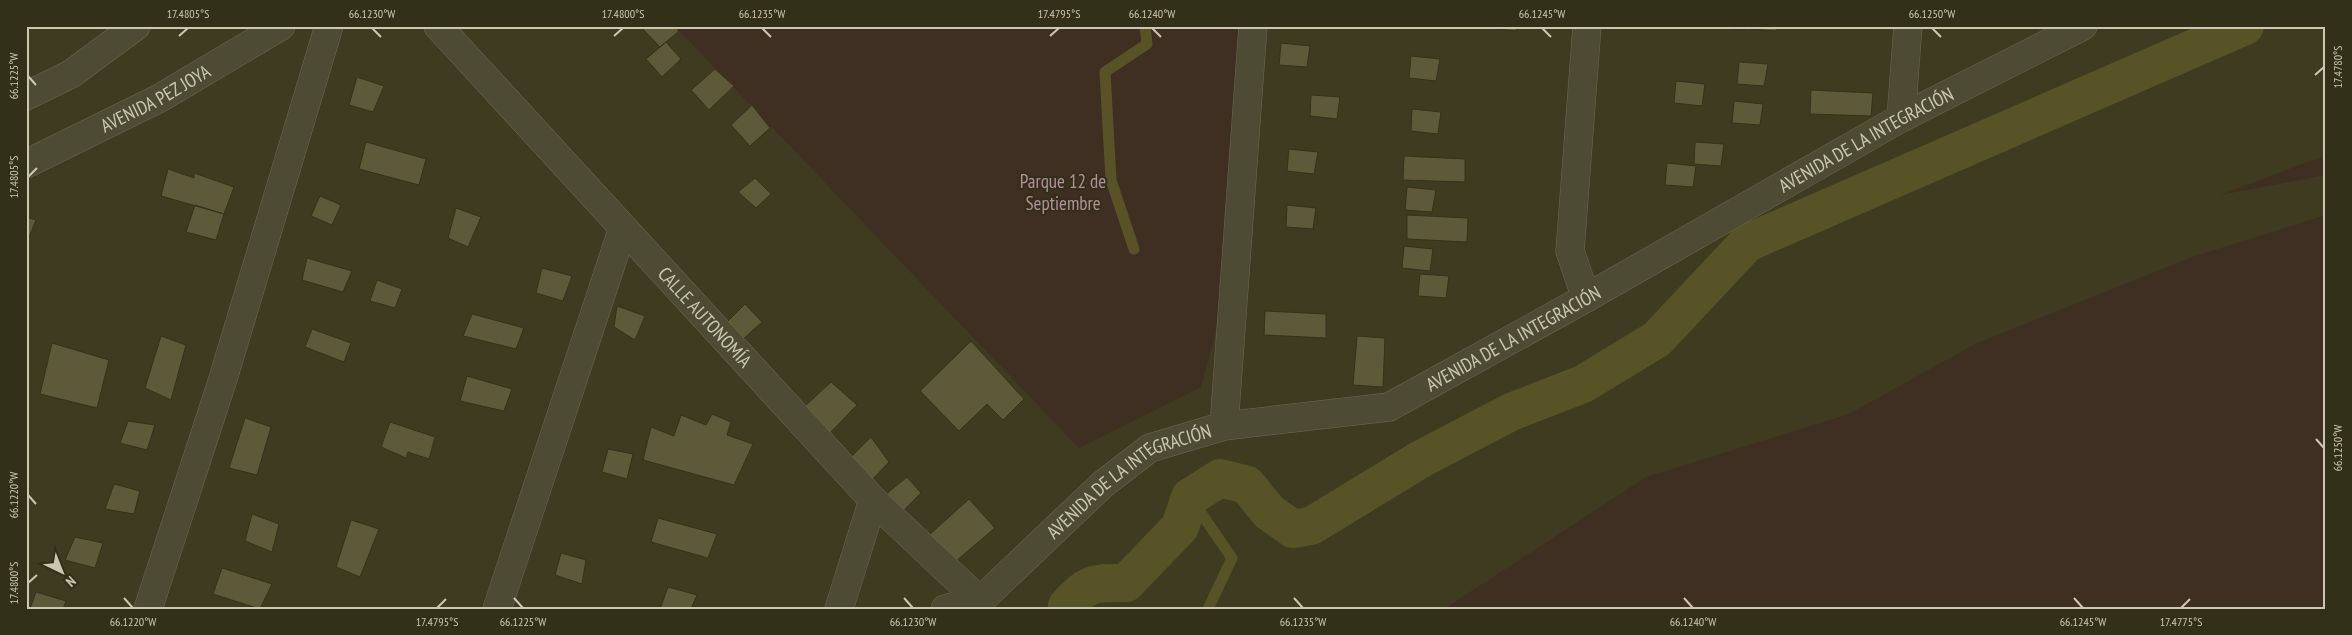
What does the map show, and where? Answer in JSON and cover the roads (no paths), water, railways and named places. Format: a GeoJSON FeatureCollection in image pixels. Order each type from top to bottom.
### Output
{"type":"FeatureCollection","features":[{"type":"Feature","properties":{"kind":"street"},"geometry":{"type":"LineString","coordinates":[[26,96],[71,74],[136,26]]}},
{"type":"Feature","properties":{"kind":"street","name":"AVENIDA PEZ JOYA"},"geometry":{"type":"LineString","coordinates":[[26,164],[160,98],[281,26]]}},
{"type":"Feature","properties":{"kind":"street"},"geometry":{"type":"LineString","coordinates":[[148,609],[222,382],[329,26]]}},
{"type":"Feature","properties":{"kind":"street","name":"CALLE AUTONOMÍA"},"geometry":{"type":"LineString","coordinates":[[438,26],[873,500],[980,601]]}},
{"type":"Feature","properties":{"kind":"street"},"geometry":{"type":"LineString","coordinates":[[1224,426],[1253,26]]}},
{"type":"Feature","properties":{"kind":"street"},"geometry":{"type":"LineString","coordinates":[[1586,298],[1570,251],[1587,26]]}},
{"type":"Feature","properties":{"kind":"street"},"geometry":{"type":"LineString","coordinates":[[1901,118],[1908,26]]}},
{"type":"Feature","properties":{"kind":"street","name":"AVENIDA DE LA INTEGRACIÓN"},"geometry":{"type":"LineString","coordinates":[[980,601],[1103,484],[1150,448],[1224,426],[1389,407],[1586,298],[1901,118],[2084,26]]}},
{"type":"Feature","properties":{"kind":"street"},"geometry":{"type":"LineString","coordinates":[[498,609],[623,228]]}},
{"type":"Feature","properties":{"kind":"street"},"geometry":{"type":"LineString","coordinates":[[839,609],[873,500]]}},
{"type":"Feature","properties":{"kind":"street"},"geometry":{"type":"LineString","coordinates":[[945,609],[980,601]]}},
{"type":"Feature","properties":{"kind":"waterway"},"geometry":{"type":"LineString","coordinates":[[1134,249],[1111,180],[1105,72],[1147,44],[1145,26]]}},
{"type":"Feature","properties":{"kind":"waterway"},"geometry":{"type":"LineString","coordinates":[[1067,609],[1067,606],[1074,598],[1093,585],[1126,583],[1180,527],[1190,497],[1220,478],[1247,485],[1269,512],[1293,529],[1311,526],[1421,459],[1511,412],[1583,384],[1657,339],[1747,243],[2245,26]]}},
{"type":"Feature","properties":{"kind":"waterway"},"geometry":{"type":"LineString","coordinates":[[1190,497],[1232,558],[1208,609]]}},
{"type":"Feature","properties":{"kind":"park label","name":"Parque 12 de Septiembre"},"geometry":{"type":"Point","coordinates":[1063,192]}}]}
